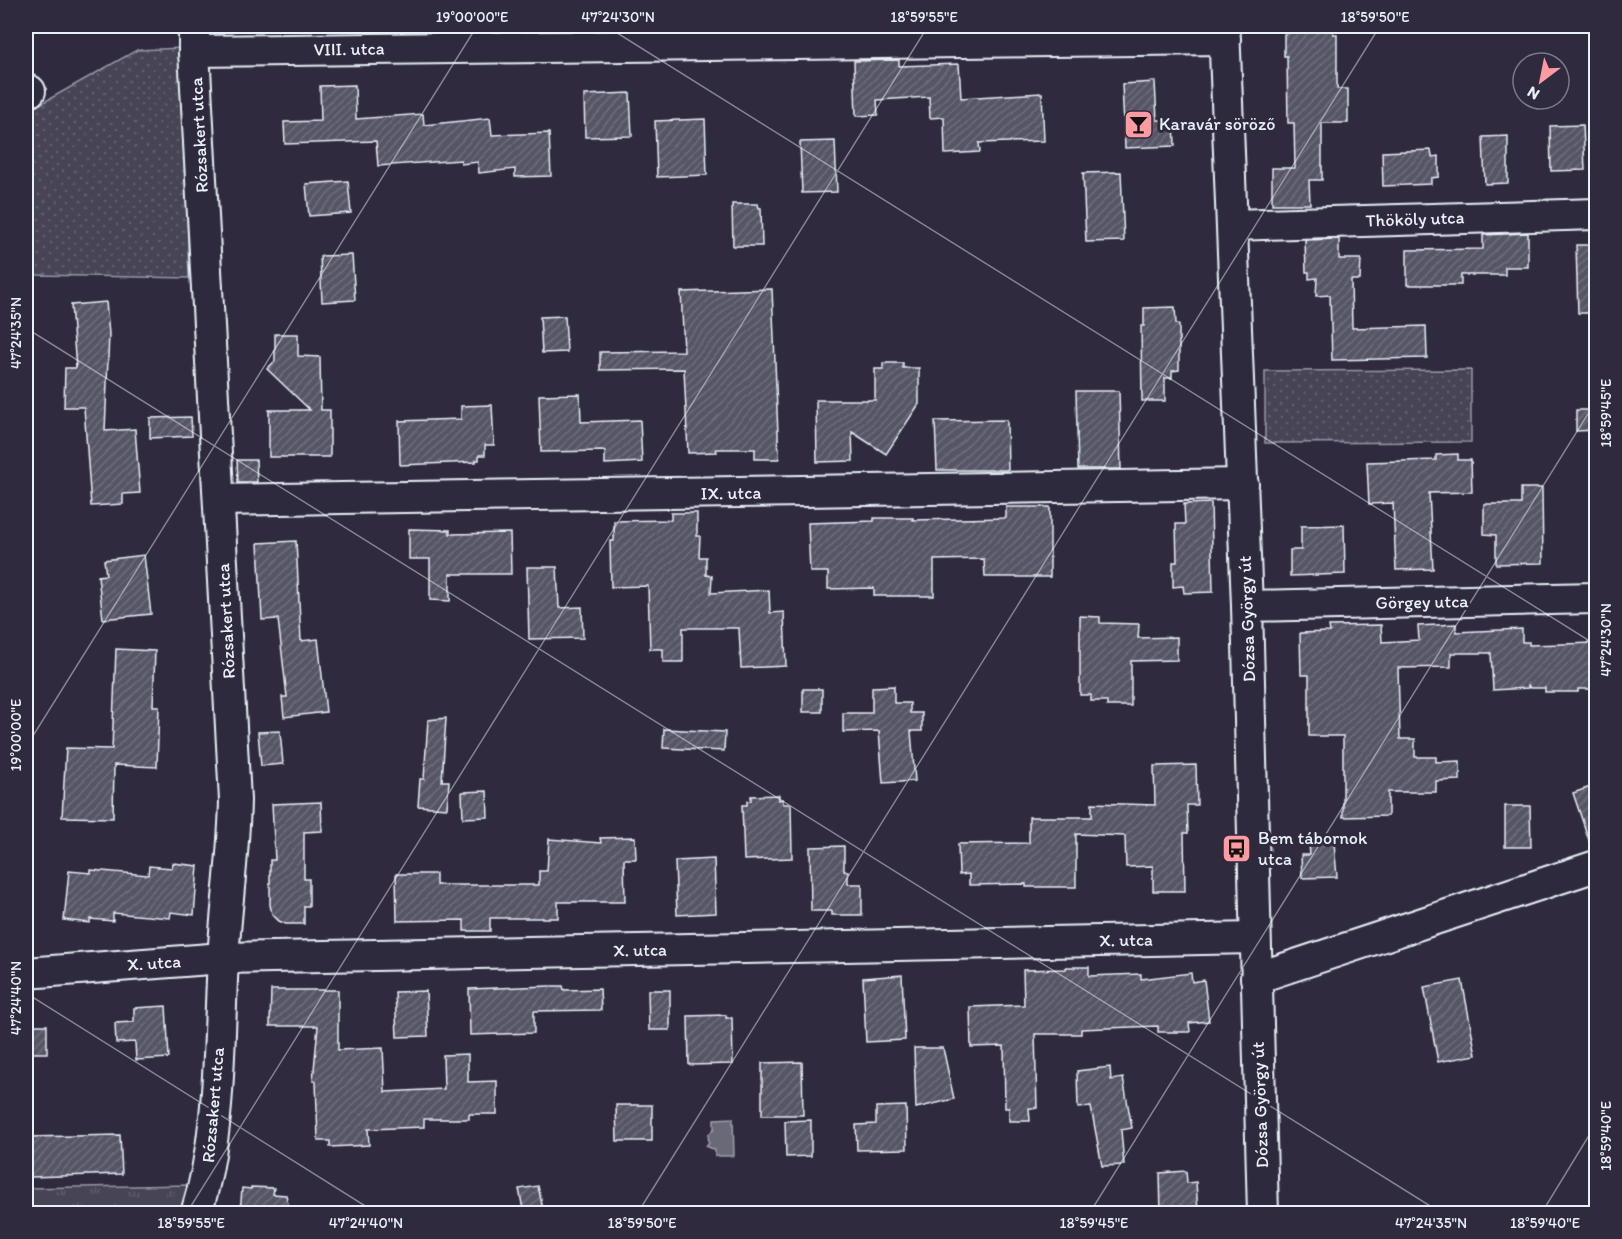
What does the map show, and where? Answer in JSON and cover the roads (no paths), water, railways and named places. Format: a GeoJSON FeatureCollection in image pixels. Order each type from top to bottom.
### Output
{"type":"FeatureCollection","features":[{"type":"Feature","properties":{"kind":"street","name":"VIII. utca"},"geometry":{"type":"LineString","coordinates":[[194,38],[1224,32]]}},
{"type":"Feature","properties":{"kind":"street","name":"Dózsa György út"},"geometry":{"type":"LineString","coordinates":[[1224,32],[1243,484],[1263,1214]]}},
{"type":"Feature","properties":{"kind":"street","name":"Rózsakert utca"},"geometry":{"type":"LineString","coordinates":[[194,38],[236,800],[223,958],[213,1137],[205,1186],[196,1214]]}},
{"type":"Feature","properties":{"kind":"street","name":"Thököly utca"},"geometry":{"type":"LineString","coordinates":[[1233,225],[1596,214]]}},
{"type":"Feature","properties":{"kind":"street","name":"IX. utca"},"geometry":{"type":"LineString","coordinates":[[220,500],[1243,484]]}},
{"type":"Feature","properties":{"kind":"street","name":"Görgey utca"},"geometry":{"type":"LineString","coordinates":[[1247,606],[1596,598]]}},
{"type":"Feature","properties":{"kind":"street"},"geometry":{"type":"LineString","coordinates":[[1256,978],[1596,866]]}},
{"type":"Feature","properties":{"kind":"street","name":"X. utca"},"geometry":{"type":"LineString","coordinates":[[26,973],[223,958],[1255,938]]}},
{"type":"Feature","properties":{"kind":"water"},"geometry":{"type":"Polygon","coordinates":[[[733,1118],[734,1156],[715,1156],[715,1150],[706,1146],[709,1143],[708,1135],[714,1129],[714,1119],[733,1118]]]}},
{"type":"Feature","properties":{"kind":"place","name":"Karavár söröző"},"geometry":{"type":"Point","coordinates":[1138,124]}},
{"type":"Feature","properties":{"kind":"place","name":"Bem tábornok utca"},"geometry":{"type":"Point","coordinates":[1237,848]}}]}
